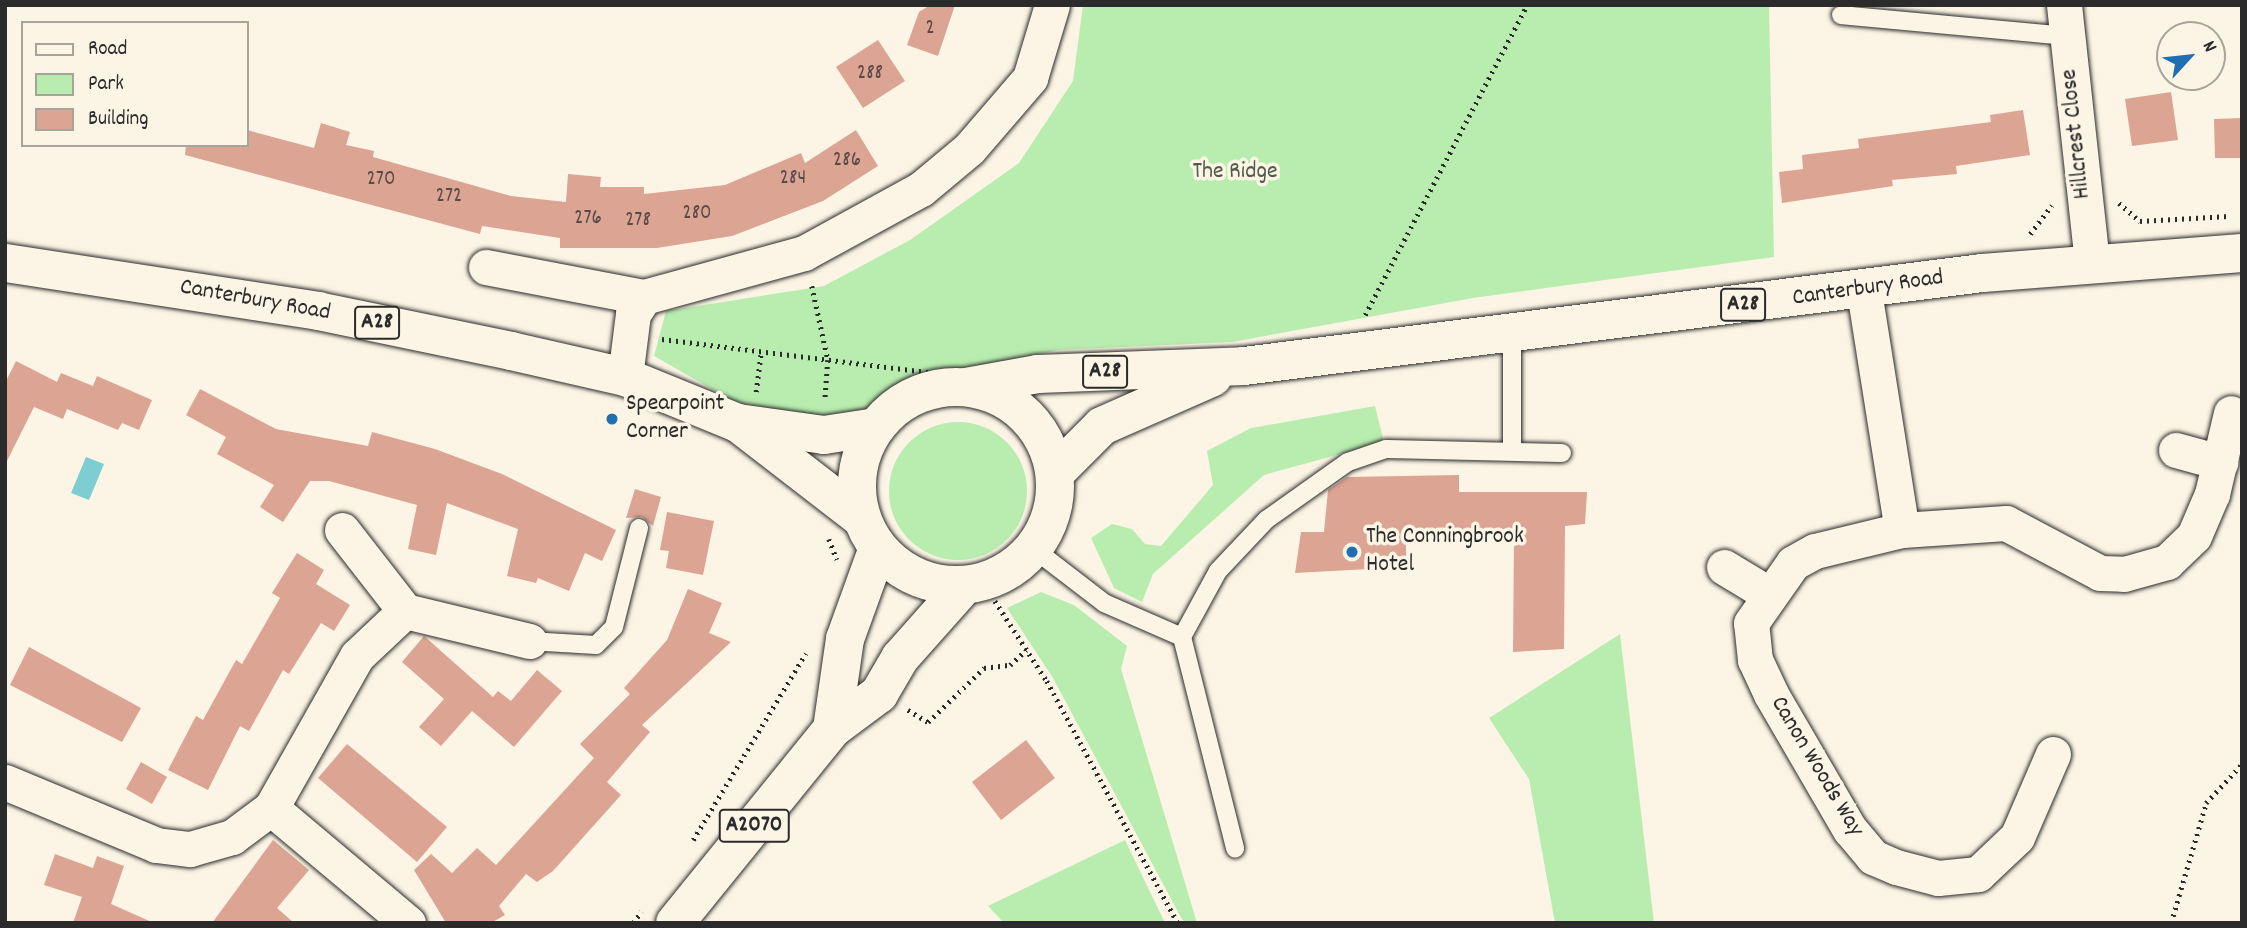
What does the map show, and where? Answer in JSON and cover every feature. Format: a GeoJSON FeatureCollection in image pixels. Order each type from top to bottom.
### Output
{"type":"FeatureCollection","features":[{"type":"Feature","properties":{"kind":"main road","name":"Canterbury Road"},"geometry":{"type":"LineString","coordinates":[[966,387],[1038,374],[1244,366],[2092,263],[2242,254]]}},
{"type":"Feature","properties":{"kind":"main road","name":"Canterbury Road"},"geometry":{"type":"LineString","coordinates":[[5,263],[317,311],[625,377],[747,410],[824,435],[876,426]]}},
{"type":"Feature","properties":{"kind":"main road","name":"Canterbury Road"},"geometry":{"type":"LineString","coordinates":[[1055,473],[1102,426],[1244,366]]}},
{"type":"Feature","properties":{"kind":"main road"},"geometry":{"type":"LineString","coordinates":[[832,729],[845,639],[869,533],[861,455],[876,426],[900,403],[932,389],[966,387],[998,396],[1026,415],[1045,442],[1055,473],[1055,500],[1034,549],[974,584],[912,575],[869,533]]}},
{"type":"Feature","properties":{"kind":"main road","name":"Canterbury Road"},"geometry":{"type":"LineString","coordinates":[[747,410],[869,533]]}},
{"type":"Feature","properties":{"kind":"main road","name":"A2070"},"geometry":{"type":"LineString","coordinates":[[661,913],[832,729],[879,694],[900,658],[974,584]]}},
{"type":"Feature","properties":{"kind":"street"},"geometry":{"type":"LineString","coordinates":[[486,267],[644,297],[804,253],[921,189],[969,149],[1030,78],[1052,5]]}},
{"type":"Feature","properties":{"kind":"street","name":"Hillcrest Close"},"geometry":{"type":"LineString","coordinates":[[2065,20],[2082,193],[2092,263]]}},
{"type":"Feature","properties":{"kind":"street"},"geometry":{"type":"LineString","coordinates":[[1864,291],[1902,530]]}},
{"type":"Feature","properties":{"kind":"street"},"geometry":{"type":"LineString","coordinates":[[625,377],[629,335],[644,297]]}},
{"type":"Feature","properties":{"kind":"street","name":"Canon Woods Way"},"geometry":{"type":"LineString","coordinates":[[2053,754],[2023,785],[2017,837],[1978,874],[1938,878],[1873,857],[1850,830],[1755,660],[1751,623],[1766,593],[1793,563],[1815,551],[1902,530],[2006,523],[2100,573],[2146,570],[2166,562],[2194,536],[2220,462],[2231,413]]}},
{"type":"Feature","properties":{"kind":"street"},"geometry":{"type":"LineString","coordinates":[[2176,450],[2220,462]]}},
{"type":"Feature","properties":{"kind":"street"},"geometry":{"type":"LineString","coordinates":[[342,530],[405,611],[528,641]]}},
{"type":"Feature","properties":{"kind":"street"},"geometry":{"type":"LineString","coordinates":[[1724,567],[1766,593]]}},
{"type":"Feature","properties":{"kind":"street"},"geometry":{"type":"LineString","coordinates":[[5,782],[156,845],[190,849],[232,837],[271,808],[357,656],[405,611]]}},
{"type":"Feature","properties":{"kind":"street"},"geometry":{"type":"LineString","coordinates":[[271,808],[408,923]]}},
{"type":"Feature","properties":{"kind":"lane"},"geometry":{"type":"LineString","coordinates":[[1841,15],[2065,20]]}},
{"type":"Feature","properties":{"kind":"lane"},"geometry":{"type":"LineString","coordinates":[[1512,334],[1512,449]]}},
{"type":"Feature","properties":{"kind":"lane"},"geometry":{"type":"LineString","coordinates":[[1236,848],[1182,637],[1218,571],[1266,520],[1348,462],[1386,449],[1512,449],[1562,453]]}},
{"type":"Feature","properties":{"kind":"lane"},"geometry":{"type":"LineString","coordinates":[[528,641],[596,645],[620,615],[639,528]]}},
{"type":"Feature","properties":{"kind":"lane"},"geometry":{"type":"LineString","coordinates":[[1034,549],[1104,603],[1182,637]]}},
{"type":"Feature","properties":{"kind":"path"},"geometry":{"type":"LineString","coordinates":[[1362,319],[1527,5]]}},
{"type":"Feature","properties":{"kind":"path"},"geometry":{"type":"LineString","coordinates":[[2082,193],[2114,194],[2140,220],[2242,215]]}},
{"type":"Feature","properties":{"kind":"path"},"geometry":{"type":"LineString","coordinates":[[629,335],[828,360],[804,253]]}},
{"type":"Feature","properties":{"kind":"path"},"geometry":{"type":"LineString","coordinates":[[747,410],[761,352]]}},
{"type":"Feature","properties":{"kind":"path"},"geometry":{"type":"LineString","coordinates":[[821,530],[838,569]]}},
{"type":"Feature","properties":{"kind":"path"},"geometry":{"type":"LineString","coordinates":[[974,584],[1026,650],[1178,923]]}},
{"type":"Feature","properties":{"kind":"path"},"geometry":{"type":"LineString","coordinates":[[687,849],[814,638]]}},
{"type":"Feature","properties":{"kind":"path"},"geometry":{"type":"LineString","coordinates":[[879,694],[928,722],[984,668],[1010,666],[1026,650]]}},
{"type":"Feature","properties":{"kind":"path"},"geometry":{"type":"LineString","coordinates":[[2171,923],[2206,803],[2242,764]]}},
{"type":"Feature","properties":{"kind":"path"},"geometry":{"type":"LineString","coordinates":[[633,923],[661,913]]}},
{"type":"Feature","properties":{"kind":"green space","name":"The Ridge"},"geometry":{"type":"Polygon","coordinates":[[[1083,5],[1769,5],[1774,257],[1473,298],[1232,342],[1058,350],[910,382],[844,422],[738,404],[654,356],[666,311],[824,286],[910,240],[1019,163],[1073,81],[1083,5]]]}},
{"type":"Feature","properties":{"kind":"green space"},"geometry":{"type":"Polygon","coordinates":[[[1375,406],[1384,442],[1264,475],[1153,574],[1142,602],[1114,588],[1091,538],[1112,524],[1132,529],[1145,544],[1161,546],[1213,485],[1207,451],[1251,428],[1375,406]]]}},
{"type":"Feature","properties":{"kind":"green space"},"geometry":{"type":"Polygon","coordinates":[[[958,422],[984,428],[1007,442],[1021,465],[1027,491],[1021,517],[1007,540],[984,554],[958,560],[932,554],[909,540],[895,517],[889,491],[895,465],[909,442],[932,428],[958,422]]]}},
{"type":"Feature","properties":{"kind":"green space"},"geometry":{"type":"Polygon","coordinates":[[[1041,592],[1074,605],[1127,646],[1121,669],[1197,923],[1184,923],[1053,678],[1007,608],[1041,592]]]}},
{"type":"Feature","properties":{"kind":"green space"},"geometry":{"type":"Polygon","coordinates":[[[1620,634],[1654,923],[1555,923],[1529,779],[1489,718],[1620,634]]]}},
{"type":"Feature","properties":{"kind":"green space"},"geometry":{"type":"Polygon","coordinates":[[[1125,840],[1165,923],[1004,923],[988,906],[1125,840]]]}},
{"type":"Feature","properties":{"kind":"water"},"geometry":{"type":"Polygon","coordinates":[[[86,457],[104,464],[89,500],[71,493],[86,457]]]}},
{"type":"Feature","properties":{"kind":"building"},"geometry":{"type":"Polygon","coordinates":[[[930,5],[955,5],[938,56],[907,45],[919,12],[930,5]]]}},
{"type":"Feature","properties":{"kind":"building"},"geometry":{"type":"Polygon","coordinates":[[[878,40],[905,81],[863,108],[836,67],[878,40]]]}},
{"type":"Feature","properties":{"kind":"building"},"geometry":{"type":"Polygon","coordinates":[[[2171,92],[2178,140],[2132,146],[2125,99],[2171,92]]]}},
{"type":"Feature","properties":{"kind":"building"},"geometry":{"type":"Polygon","coordinates":[[[2023,110],[2030,155],[1956,166],[1957,174],[1892,180],[1893,186],[1782,203],[1779,172],[1803,169],[1802,155],[1859,148],[1858,139],[1991,122],[1990,115],[2023,110]]]}},
{"type":"Feature","properties":{"kind":"building"},"geometry":{"type":"Polygon","coordinates":[[[2242,118],[2242,158],[2215,158],[2214,119],[2242,118]]]}},
{"type":"Feature","properties":{"kind":"building"},"geometry":{"type":"Polygon","coordinates":[[[321,123],[350,132],[346,145],[374,151],[373,157],[511,196],[566,202],[568,174],[601,177],[600,187],[644,187],[644,194],[725,185],[801,153],[805,163],[856,130],[878,166],[823,201],[732,236],[657,248],[560,248],[560,238],[482,226],[480,234],[185,155],[186,147],[248,147],[248,130],[314,148],[321,123]]]}},
{"type":"Feature","properties":{"kind":"building"},"geometry":{"type":"Polygon","coordinates":[[[16,361],[57,382],[61,373],[93,386],[97,376],[152,400],[139,430],[122,423],[118,430],[67,409],[63,419],[34,407],[5,465],[5,383],[16,361]]]}},
{"type":"Feature","properties":{"kind":"building"},"geometry":{"type":"Polygon","coordinates":[[[200,389],[276,429],[368,446],[372,432],[435,449],[502,474],[616,530],[602,561],[585,553],[569,591],[538,578],[536,583],[507,576],[518,529],[447,503],[436,555],[408,549],[417,505],[329,481],[310,481],[283,522],[260,507],[274,485],[217,454],[226,437],[186,415],[200,389]]]}},
{"type":"Feature","properties":{"kind":"building","name":"The Conningbrook Hotel"},"geometry":{"type":"Polygon","coordinates":[[[1459,475],[1459,492],[1587,492],[1585,524],[1565,526],[1564,649],[1513,652],[1514,536],[1406,537],[1406,567],[1295,573],[1301,532],[1324,532],[1328,490],[1347,477],[1459,475]]]}},
{"type":"Feature","properties":{"kind":"building"},"geometry":{"type":"Polygon","coordinates":[[[635,489],[661,497],[653,526],[642,517],[626,518],[635,489]]]}},
{"type":"Feature","properties":{"kind":"building"},"geometry":{"type":"Polygon","coordinates":[[[667,512],[714,521],[703,575],[666,568],[669,551],[660,550],[667,512]]]}},
{"type":"Feature","properties":{"kind":"building"},"geometry":{"type":"Polygon","coordinates":[[[297,553],[324,570],[316,584],[350,605],[334,631],[321,623],[289,674],[283,670],[249,731],[240,726],[208,790],[168,770],[196,716],[203,720],[236,660],[242,664],[280,598],[272,593],[297,553]]]}},
{"type":"Feature","properties":{"kind":"building"},"geometry":{"type":"Polygon","coordinates":[[[688,589],[722,603],[709,633],[731,642],[642,725],[650,732],[607,782],[621,795],[553,871],[537,882],[526,874],[499,906],[505,915],[491,923],[446,923],[414,870],[431,854],[452,873],[477,848],[496,865],[594,758],[580,744],[630,694],[624,688],[667,640],[688,589]]]}},
{"type":"Feature","properties":{"kind":"building"},"geometry":{"type":"Polygon","coordinates":[[[424,636],[493,697],[498,691],[511,701],[537,670],[562,691],[514,747],[472,711],[441,746],[419,727],[444,699],[402,662],[424,636]]]}},
{"type":"Feature","properties":{"kind":"building"},"geometry":{"type":"Polygon","coordinates":[[[29,647],[141,708],[122,742],[10,685],[29,647]]]}},
{"type":"Feature","properties":{"kind":"building"},"geometry":{"type":"Polygon","coordinates":[[[1026,740],[1055,778],[1001,820],[972,782],[1026,740]]]}},
{"type":"Feature","properties":{"kind":"building"},"geometry":{"type":"Polygon","coordinates":[[[347,744],[447,827],[417,862],[318,778],[347,744]]]}},
{"type":"Feature","properties":{"kind":"building"},"geometry":{"type":"Polygon","coordinates":[[[141,762],[167,777],[152,804],[126,789],[141,762]]]}},
{"type":"Feature","properties":{"kind":"building"},"geometry":{"type":"Polygon","coordinates":[[[273,840],[309,870],[277,908],[294,923],[212,923],[273,840]]]}},
{"type":"Feature","properties":{"kind":"building"},"geometry":{"type":"Polygon","coordinates":[[[55,854],[93,868],[97,856],[124,866],[111,904],[154,923],[73,923],[82,897],[44,885],[55,854]]]}},
{"type":"Feature","properties":{"kind":"place","name":"Spearpoint Corner"},"geometry":{"type":"Point","coordinates":[612,419]}},
{"type":"Feature","properties":{"kind":"place","name":"The Conningbrook Hotel"},"geometry":{"type":"Point","coordinates":[1352,552]}}]}
